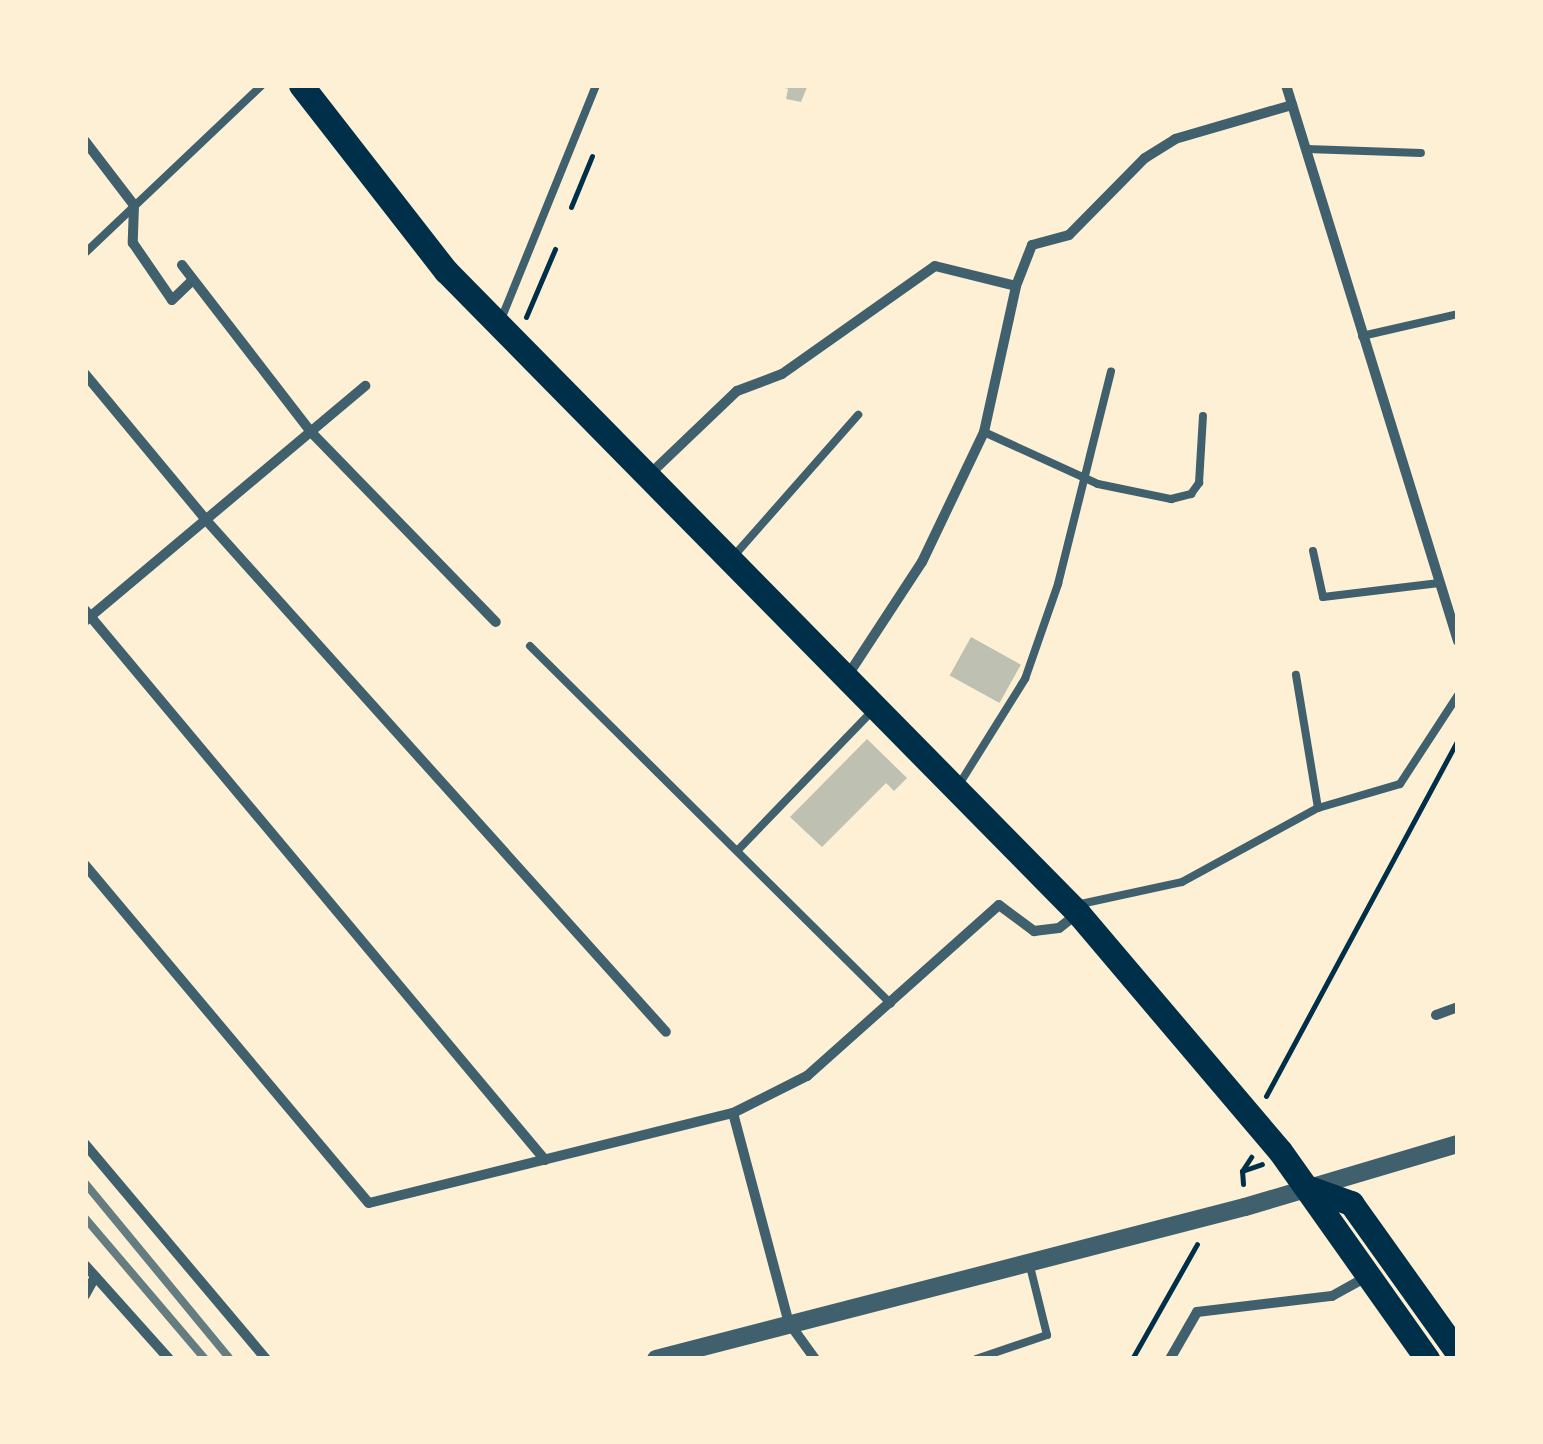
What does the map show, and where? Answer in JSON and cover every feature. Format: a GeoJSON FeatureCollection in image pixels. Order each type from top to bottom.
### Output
{"type":"FeatureCollection","features":[{"type":"Feature","properties":{"kind":"highway"},"geometry":{"type":"LineString","coordinates":[[301,85],[446,271],[848,675],[1074,910],[1309,1188],[1427,1359]]}},
{"type":"Feature","properties":{"kind":"highway"},"geometry":{"type":"LineString","coordinates":[[1309,1188],[1351,1203],[1458,1353]]}},
{"type":"Feature","properties":{"kind":"street"},"geometry":{"type":"LineString","coordinates":[[1286,85],[1458,641]]}},
{"type":"Feature","properties":{"kind":"street"},"geometry":{"type":"LineString","coordinates":[[848,675],[922,562],[984,432],[1016,286],[1032,245],[1069,235],[1145,158],[1175,139],[1292,105]]}},
{"type":"Feature","properties":{"kind":"street"},"geometry":{"type":"LineString","coordinates":[[85,141],[134,205],[133,243],[172,300],[193,280]]}},
{"type":"Feature","properties":{"kind":"street"},"geometry":{"type":"LineString","coordinates":[[182,265],[310,432],[496,622]]}},
{"type":"Feature","properties":{"kind":"street"},"geometry":{"type":"LineString","coordinates":[[648,476],[737,390],[782,374],[935,266],[1016,286]]}},
{"type":"Feature","properties":{"kind":"street"},"geometry":{"type":"LineString","coordinates":[[85,374],[206,520],[666,1032]]}},
{"type":"Feature","properties":{"kind":"street"},"geometry":{"type":"LineString","coordinates":[[365,386],[87,616],[544,1160]]}},
{"type":"Feature","properties":{"kind":"street"},"geometry":{"type":"LineString","coordinates":[[85,864],[368,1204],[733,1113],[807,1076],[999,905],[1034,931],[1059,928],[1074,910]]}},
{"type":"Feature","properties":{"kind":"street"},"geometry":{"type":"LineString","coordinates":[[1436,1015],[1458,1008]]}},
{"type":"Feature","properties":{"kind":"street"},"geometry":{"type":"LineString","coordinates":[[733,1113],[789,1323],[815,1359]]}},
{"type":"Feature","properties":{"kind":"street"},"geometry":{"type":"LineString","coordinates":[[85,1144],[266,1359]]}},
{"type":"Feature","properties":{"kind":"street"},"geometry":{"type":"LineString","coordinates":[[656,1359],[1245,1207],[1458,1144]]}},
{"type":"Feature","properties":{"kind":"street"},"geometry":{"type":"LineString","coordinates":[[85,1265],[169,1359]]}},
{"type":"Feature","properties":{"kind":"street"},"geometry":{"type":"LineString","coordinates":[[1170,1359],[1197,1312],[1332,1296],[1369,1275]]}},
{"type":"Feature","properties":{"kind":"street"},"geometry":{"type":"LineString","coordinates":[[85,1295],[95,1276]]}},
{"type":"Feature","properties":{"kind":"lane"},"geometry":{"type":"LineString","coordinates":[[85,253],[262,85]]}},
{"type":"Feature","properties":{"kind":"lane"},"geometry":{"type":"LineString","coordinates":[[498,324],[596,85]]}},
{"type":"Feature","properties":{"kind":"lane"},"geometry":{"type":"LineString","coordinates":[[1306,150],[1421,153]]}},
{"type":"Feature","properties":{"kind":"lane"},"geometry":{"type":"LineString","coordinates":[[1362,336],[1458,314]]}},
{"type":"Feature","properties":{"kind":"lane"},"geometry":{"type":"LineString","coordinates":[[958,787],[1025,679],[1086,478],[1111,372]]}},
{"type":"Feature","properties":{"kind":"lane"},"geometry":{"type":"LineString","coordinates":[[731,559],[858,415]]}},
{"type":"Feature","properties":{"kind":"lane"},"geometry":{"type":"LineString","coordinates":[[984,432],[1086,478],[1171,499],[1191,494],[1199,482],[1204,416]]}},
{"type":"Feature","properties":{"kind":"lane"},"geometry":{"type":"LineString","coordinates":[[1313,551],[1323,597],[1439,583]]}},
{"type":"Feature","properties":{"kind":"lane"},"geometry":{"type":"LineString","coordinates":[[530,646],[891,1004]]}},
{"type":"Feature","properties":{"kind":"lane"},"geometry":{"type":"LineString","coordinates":[[1296,675],[1318,808]]}},
{"type":"Feature","properties":{"kind":"lane"},"geometry":{"type":"LineString","coordinates":[[1074,910],[1182,882],[1318,808],[1400,784],[1458,696]]}},
{"type":"Feature","properties":{"kind":"lane"},"geometry":{"type":"LineString","coordinates":[[737,850],[878,706]]}},
{"type":"Feature","properties":{"kind":"lane"},"geometry":{"type":"LineString","coordinates":[[976,1359],[1047,1335],[1029,1262]]}},
{"type":"Feature","properties":{"kind":"path"},"geometry":{"type":"LineString","coordinates":[[572,206],[592,156]]}},
{"type":"Feature","properties":{"kind":"path"},"geometry":{"type":"LineString","coordinates":[[525,320],[555,249]]}},
{"type":"Feature","properties":{"kind":"path"},"geometry":{"type":"LineString","coordinates":[[1278,1108],[1265,1095],[1458,739]]}},
{"type":"Feature","properties":{"kind":"path"},"geometry":{"type":"LineString","coordinates":[[1245,1207],[1242,1171],[1256,1168]]}},
{"type":"Feature","properties":{"kind":"path"},"geometry":{"type":"LineString","coordinates":[[1132,1359],[1198,1242],[1216,1235]]}},
{"type":"Feature","properties":{"kind":"building"},"geometry":{"type":"Polygon","coordinates":[[[776,85],[808,85],[801,102],[786,99],[788,89],[776,85]]]}},
{"type":"Feature","properties":{"kind":"building"},"geometry":{"type":"Polygon","coordinates":[[[971,637],[1021,665],[1000,703],[950,675],[971,637]]]}},
{"type":"Feature","properties":{"kind":"building"},"geometry":{"type":"Polygon","coordinates":[[[867,739],[907,778],[894,791],[886,783],[822,847],[790,817],[867,739]]]}},
{"type":"Feature","properties":{"kind":"railway"},"geometry":{"type":"LineString","coordinates":[[85,1183],[230,1359]]}},
{"type":"Feature","properties":{"kind":"railway"},"geometry":{"type":"LineString","coordinates":[[85,1218],[205,1359]]}}]}
